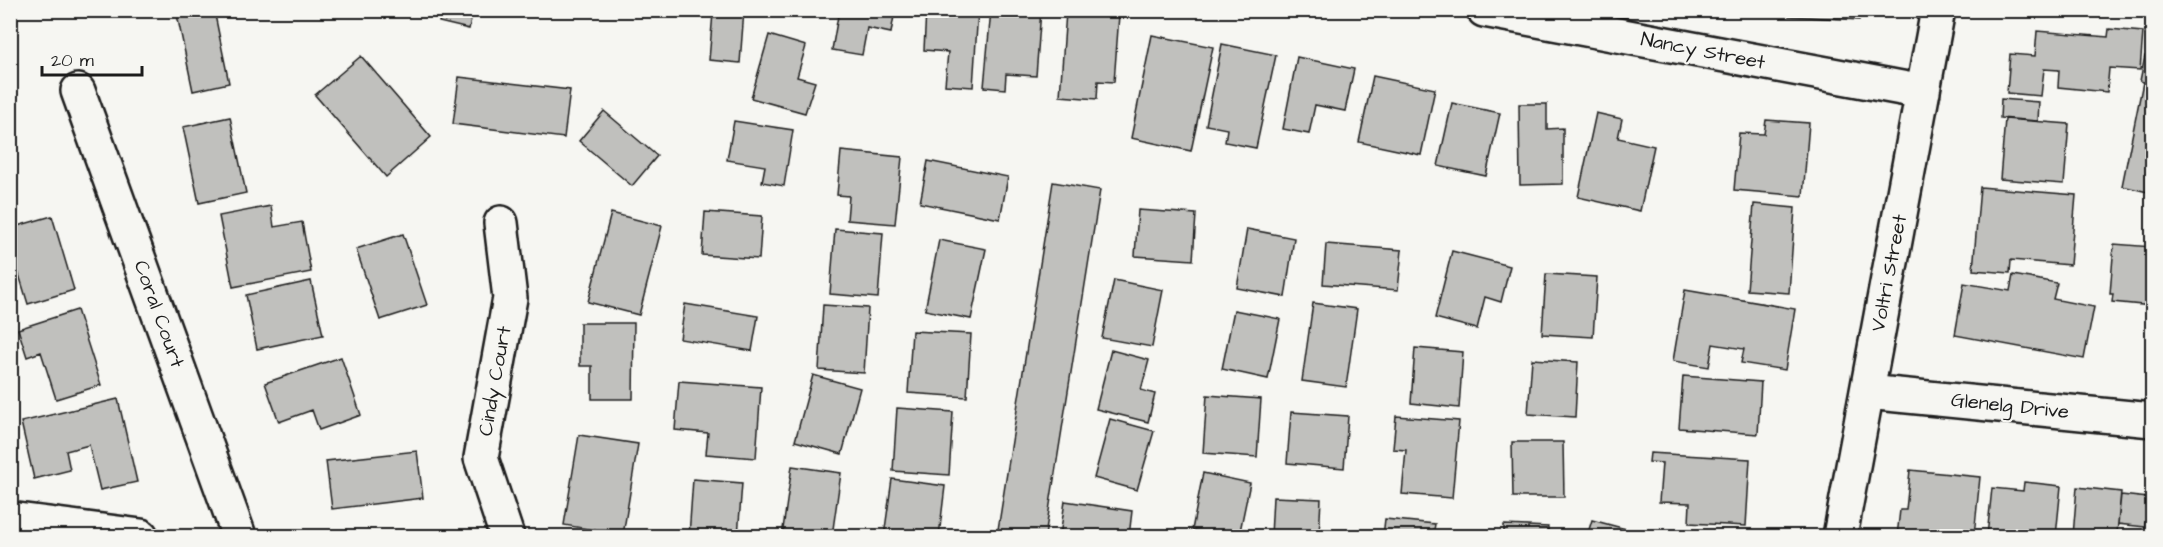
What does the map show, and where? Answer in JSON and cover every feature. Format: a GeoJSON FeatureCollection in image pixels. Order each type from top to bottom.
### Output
{"type":"FeatureCollection","features":[{"type":"Feature","properties":{"kind":"street","name":"Nancy Street"},"geometry":{"type":"LineString","coordinates":[[1484,10],[1923,92]]}},
{"type":"Feature","properties":{"kind":"street","name":"Voltri Street"},"geometry":{"type":"LineString","coordinates":[[1840,537],[1938,10]]}},
{"type":"Feature","properties":{"kind":"street","name":"Coral Court"},"geometry":{"type":"LineString","coordinates":[[78,91],[239,537]]}},
{"type":"Feature","properties":{"kind":"street","name":"Cindy Court"},"geometry":{"type":"LineString","coordinates":[[501,223],[510,298],[481,458],[507,537]]}},
{"type":"Feature","properties":{"kind":"street","name":"Glenelg Drive"},"geometry":{"type":"LineString","coordinates":[[1867,392],[2152,420]]}},
{"type":"Feature","properties":{"kind":"street"},"geometry":{"type":"LineString","coordinates":[[10,519],[141,537]]}},
{"type":"Feature","properties":{"kind":"building"},"geometry":{"type":"Polygon","coordinates":[[[176,10],[214,10],[229,83],[193,91],[176,10]]]}},
{"type":"Feature","properties":{"kind":"building"},"geometry":{"type":"Polygon","coordinates":[[[441,10],[473,10],[469,29],[439,22],[441,10]]]}},
{"type":"Feature","properties":{"kind":"building"},"geometry":{"type":"Polygon","coordinates":[[[697,10],[744,10],[740,63],[709,60],[713,13],[697,10]]]}},
{"type":"Feature","properties":{"kind":"building"},"geometry":{"type":"Polygon","coordinates":[[[839,10],[895,10],[891,33],[867,28],[862,55],[832,50],[839,10]]]}},
{"type":"Feature","properties":{"kind":"building"},"geometry":{"type":"Polygon","coordinates":[[[926,10],[978,10],[973,87],[945,85],[948,52],[924,50],[926,10]]]}},
{"type":"Feature","properties":{"kind":"building"},"geometry":{"type":"Polygon","coordinates":[[[991,10],[1041,10],[1036,76],[1006,74],[1005,89],[984,87],[991,10]]]}},
{"type":"Feature","properties":{"kind":"building"},"geometry":{"type":"Polygon","coordinates":[[[1790,10],[1860,10],[1859,20],[1789,16],[1790,10]]]}},
{"type":"Feature","properties":{"kind":"building"},"geometry":{"type":"Polygon","coordinates":[[[1066,12],[1119,15],[1114,82],[1098,81],[1097,99],[1060,96],[1066,12]]]}},
{"type":"Feature","properties":{"kind":"building"},"geometry":{"type":"Polygon","coordinates":[[[2109,29],[2143,32],[2140,70],[2109,68],[2107,92],[2058,87],[2059,70],[2044,69],[2041,96],[2007,93],[2010,54],[2035,56],[2037,31],[2108,37],[2109,29]]]}},
{"type":"Feature","properties":{"kind":"building"},"geometry":{"type":"Polygon","coordinates":[[[769,35],[806,46],[797,77],[815,82],[805,113],[751,98],[769,35]]]}},
{"type":"Feature","properties":{"kind":"building"},"geometry":{"type":"Polygon","coordinates":[[[1152,35],[1213,47],[1191,151],[1131,138],[1152,35]]]}},
{"type":"Feature","properties":{"kind":"building"},"geometry":{"type":"Polygon","coordinates":[[[1222,44],[1276,55],[1256,148],[1225,142],[1227,129],[1206,125],[1222,44]]]}},
{"type":"Feature","properties":{"kind":"building"},"geometry":{"type":"Polygon","coordinates":[[[361,56],[431,137],[386,177],[315,95],[361,56]]]}},
{"type":"Feature","properties":{"kind":"building"},"geometry":{"type":"Polygon","coordinates":[[[2145,56],[2152,58],[2152,84],[2140,81],[2145,56]]]}},
{"type":"Feature","properties":{"kind":"building"},"geometry":{"type":"Polygon","coordinates":[[[1297,57],[1354,69],[1345,111],[1315,105],[1309,134],[1283,129],[1297,57]]]}},
{"type":"Feature","properties":{"kind":"building"},"geometry":{"type":"Polygon","coordinates":[[[1373,76],[1435,89],[1421,155],[1359,142],[1373,76]]]}},
{"type":"Feature","properties":{"kind":"building"},"geometry":{"type":"Polygon","coordinates":[[[459,77],[570,90],[564,138],[453,124],[459,77]]]}},
{"type":"Feature","properties":{"kind":"building"},"geometry":{"type":"Polygon","coordinates":[[[2143,82],[2152,84],[2152,193],[2122,186],[2143,82]]]}},
{"type":"Feature","properties":{"kind":"building"},"geometry":{"type":"Polygon","coordinates":[[[2001,99],[2039,102],[2038,121],[2000,118],[2001,99]]]}},
{"type":"Feature","properties":{"kind":"building"},"geometry":{"type":"Polygon","coordinates":[[[1452,103],[1500,113],[1486,176],[1438,166],[1452,103]]]}},
{"type":"Feature","properties":{"kind":"building"},"geometry":{"type":"Polygon","coordinates":[[[1519,104],[1547,104],[1547,129],[1563,128],[1563,184],[1520,185],[1519,104]]]}},
{"type":"Feature","properties":{"kind":"building"},"geometry":{"type":"Polygon","coordinates":[[[604,111],[657,156],[632,186],[579,141],[604,111]]]}},
{"type":"Feature","properties":{"kind":"building"},"geometry":{"type":"Polygon","coordinates":[[[1596,113],[1622,119],[1618,138],[1654,146],[1640,211],[1578,197],[1596,113]]]}},
{"type":"Feature","properties":{"kind":"building"},"geometry":{"type":"Polygon","coordinates":[[[230,117],[246,193],[199,203],[183,127],[230,117]]]}},
{"type":"Feature","properties":{"kind":"building"},"geometry":{"type":"Polygon","coordinates":[[[2005,119],[2069,124],[2064,184],[2000,179],[2005,119]]]}},
{"type":"Feature","properties":{"kind":"building"},"geometry":{"type":"Polygon","coordinates":[[[1766,120],[1809,123],[1803,196],[1734,190],[1739,133],[1764,134],[1766,120]]]}},
{"type":"Feature","properties":{"kind":"building"},"geometry":{"type":"Polygon","coordinates":[[[734,121],[793,130],[784,186],[762,182],[765,166],[727,160],[734,121]]]}},
{"type":"Feature","properties":{"kind":"building"},"geometry":{"type":"Polygon","coordinates":[[[841,151],[902,157],[895,224],[847,220],[849,196],[837,195],[841,151]]]}},
{"type":"Feature","properties":{"kind":"building"},"geometry":{"type":"Polygon","coordinates":[[[928,161],[1008,177],[1000,219],[920,203],[928,161]]]}},
{"type":"Feature","properties":{"kind":"building"},"geometry":{"type":"Polygon","coordinates":[[[1053,182],[1100,190],[1045,536],[997,536],[1053,182]]]}},
{"type":"Feature","properties":{"kind":"building"},"geometry":{"type":"Polygon","coordinates":[[[1980,187],[2076,195],[2070,265],[2011,260],[2010,273],[1973,270],[1980,187]]]}},
{"type":"Feature","properties":{"kind":"building"},"geometry":{"type":"Polygon","coordinates":[[[1754,204],[1795,208],[1789,293],[1747,290],[1754,204]]]}},
{"type":"Feature","properties":{"kind":"building"},"geometry":{"type":"Polygon","coordinates":[[[271,206],[274,227],[302,222],[311,272],[233,287],[219,216],[271,206]]]}},
{"type":"Feature","properties":{"kind":"building"},"geometry":{"type":"Polygon","coordinates":[[[1138,210],[1196,214],[1193,260],[1135,256],[1138,210]]]}},
{"type":"Feature","properties":{"kind":"building"},"geometry":{"type":"Polygon","coordinates":[[[705,212],[762,216],[759,259],[702,255],[705,212]]]}},
{"type":"Feature","properties":{"kind":"building"},"geometry":{"type":"Polygon","coordinates":[[[611,213],[662,226],[639,315],[588,302],[611,213]]]}},
{"type":"Feature","properties":{"kind":"building"},"geometry":{"type":"Polygon","coordinates":[[[52,216],[74,290],[28,304],[10,245],[10,228],[52,216]]]}},
{"type":"Feature","properties":{"kind":"building"},"geometry":{"type":"Polygon","coordinates":[[[835,229],[883,233],[878,298],[830,294],[835,229]]]}},
{"type":"Feature","properties":{"kind":"building"},"geometry":{"type":"Polygon","coordinates":[[[1247,229],[1294,238],[1285,297],[1237,288],[1247,229]]]}},
{"type":"Feature","properties":{"kind":"building"},"geometry":{"type":"Polygon","coordinates":[[[403,234],[427,305],[380,320],[356,249],[403,234]]]}},
{"type":"Feature","properties":{"kind":"building"},"geometry":{"type":"Polygon","coordinates":[[[939,240],[986,249],[971,319],[925,310],[939,240]]]}},
{"type":"Feature","properties":{"kind":"building"},"geometry":{"type":"Polygon","coordinates":[[[1326,244],[1402,250],[1398,290],[1323,284],[1326,244]]]}},
{"type":"Feature","properties":{"kind":"building"},"geometry":{"type":"Polygon","coordinates":[[[2114,244],[2152,247],[2152,306],[2112,302],[2113,294],[2110,294],[2114,244]]]}},
{"type":"Feature","properties":{"kind":"building"},"geometry":{"type":"Polygon","coordinates":[[[1452,251],[1510,266],[1501,302],[1485,297],[1477,329],[1435,318],[1452,251]]]}},
{"type":"Feature","properties":{"kind":"building"},"geometry":{"type":"Polygon","coordinates":[[[1546,274],[1597,277],[1593,337],[1542,334],[1546,274]]]}},
{"type":"Feature","properties":{"kind":"building"},"geometry":{"type":"Polygon","coordinates":[[[2013,275],[2057,283],[2053,299],[2094,307],[2084,359],[1955,335],[1964,283],[2010,291],[2013,275]]]}},
{"type":"Feature","properties":{"kind":"building"},"geometry":{"type":"Polygon","coordinates":[[[1114,280],[1163,290],[1152,347],[1102,338],[1114,280]]]}},
{"type":"Feature","properties":{"kind":"building"},"geometry":{"type":"Polygon","coordinates":[[[311,281],[323,335],[257,349],[246,295],[311,281]]]}},
{"type":"Feature","properties":{"kind":"building"},"geometry":{"type":"Polygon","coordinates":[[[1685,290],[1795,309],[1785,370],[1741,363],[1744,349],[1713,344],[1709,367],[1673,361],[1685,290]]]}},
{"type":"Feature","properties":{"kind":"building"},"geometry":{"type":"Polygon","coordinates":[[[1313,303],[1357,309],[1346,387],[1302,381],[1313,303]]]}},
{"type":"Feature","properties":{"kind":"building"},"geometry":{"type":"Polygon","coordinates":[[[685,304],[758,316],[752,351],[680,339],[685,304]]]}},
{"type":"Feature","properties":{"kind":"building"},"geometry":{"type":"Polygon","coordinates":[[[823,305],[868,308],[864,373],[819,370],[823,305]]]}},
{"type":"Feature","properties":{"kind":"building"},"geometry":{"type":"Polygon","coordinates":[[[2152,306],[2152,344],[2149,344],[2152,306]]]}},
{"type":"Feature","properties":{"kind":"building"},"geometry":{"type":"Polygon","coordinates":[[[77,310],[101,385],[56,399],[41,352],[27,357],[18,329],[77,310]]]}},
{"type":"Feature","properties":{"kind":"building"},"geometry":{"type":"Polygon","coordinates":[[[1234,310],[1280,319],[1268,379],[1222,369],[1234,310]]]}},
{"type":"Feature","properties":{"kind":"building"},"geometry":{"type":"Polygon","coordinates":[[[580,323],[634,323],[633,399],[592,399],[592,366],[580,366],[580,323]]]}},
{"type":"Feature","properties":{"kind":"building"},"geometry":{"type":"Polygon","coordinates":[[[912,331],[971,334],[967,397],[908,393],[912,331]]]}},
{"type":"Feature","properties":{"kind":"building"},"geometry":{"type":"Polygon","coordinates":[[[1415,348],[1463,352],[1459,408],[1411,403],[1415,348]]]}},
{"type":"Feature","properties":{"kind":"building"},"geometry":{"type":"Polygon","coordinates":[[[1111,350],[1149,360],[1141,390],[1155,394],[1148,422],[1096,409],[1111,350]]]}},
{"type":"Feature","properties":{"kind":"building"},"geometry":{"type":"Polygon","coordinates":[[[341,357],[361,415],[319,430],[312,410],[279,422],[265,383],[341,357]]]}},
{"type":"Feature","properties":{"kind":"building"},"geometry":{"type":"Polygon","coordinates":[[[1532,359],[1578,362],[1575,417],[1528,414],[1532,359]]]}},
{"type":"Feature","properties":{"kind":"building"},"geometry":{"type":"Polygon","coordinates":[[[813,375],[860,388],[842,454],[795,441],[813,375]]]}},
{"type":"Feature","properties":{"kind":"building"},"geometry":{"type":"Polygon","coordinates":[[[1683,376],[1761,382],[1758,434],[1679,428],[1683,376]]]}},
{"type":"Feature","properties":{"kind":"building"},"geometry":{"type":"Polygon","coordinates":[[[679,381],[761,387],[756,458],[706,454],[708,433],[675,430],[679,381]]]}},
{"type":"Feature","properties":{"kind":"building"},"geometry":{"type":"Polygon","coordinates":[[[1207,395],[1261,399],[1257,457],[1203,453],[1207,395]]]}},
{"type":"Feature","properties":{"kind":"building"},"geometry":{"type":"Polygon","coordinates":[[[118,399],[137,482],[100,490],[89,445],[66,451],[70,470],[34,479],[21,422],[118,399]]]}},
{"type":"Feature","properties":{"kind":"building"},"geometry":{"type":"Polygon","coordinates":[[[897,408],[953,412],[949,475],[893,471],[897,408]]]}},
{"type":"Feature","properties":{"kind":"building"},"geometry":{"type":"Polygon","coordinates":[[[1291,412],[1348,416],[1344,468],[1287,463],[1291,412]]]}},
{"type":"Feature","properties":{"kind":"building"},"geometry":{"type":"Polygon","coordinates":[[[1396,416],[1459,421],[1452,498],[1402,494],[1406,450],[1393,449],[1396,416]]]}},
{"type":"Feature","properties":{"kind":"building"},"geometry":{"type":"Polygon","coordinates":[[[1110,419],[1154,431],[1137,490],[1094,478],[1110,419]]]}},
{"type":"Feature","properties":{"kind":"building"},"geometry":{"type":"Polygon","coordinates":[[[579,435],[638,444],[623,535],[564,525],[579,435]]]}},
{"type":"Feature","properties":{"kind":"building"},"geometry":{"type":"Polygon","coordinates":[[[1512,442],[1563,442],[1564,497],[1513,497],[1512,442]]]}},
{"type":"Feature","properties":{"kind":"building"},"geometry":{"type":"Polygon","coordinates":[[[417,451],[423,498],[332,509],[326,461],[417,451]]]}},
{"type":"Feature","properties":{"kind":"building"},"geometry":{"type":"Polygon","coordinates":[[[1650,453],[1750,459],[1746,526],[1689,523],[1690,503],[1659,502],[1662,463],[1649,462],[1650,453]]]}},
{"type":"Feature","properties":{"kind":"building"},"geometry":{"type":"Polygon","coordinates":[[[792,466],[841,473],[832,536],[782,536],[792,466]]]}},
{"type":"Feature","properties":{"kind":"building"},"geometry":{"type":"Polygon","coordinates":[[[1910,470],[1980,477],[1974,536],[1897,536],[1900,510],[1906,510],[1910,470]]]}},
{"type":"Feature","properties":{"kind":"building"},"geometry":{"type":"Polygon","coordinates":[[[1203,473],[1250,483],[1239,536],[1192,530],[1203,473]]]}},
{"type":"Feature","properties":{"kind":"building"},"geometry":{"type":"Polygon","coordinates":[[[693,479],[742,483],[738,536],[689,536],[693,479]]]}},
{"type":"Feature","properties":{"kind":"building"},"geometry":{"type":"Polygon","coordinates":[[[892,479],[945,486],[939,536],[884,536],[892,479]]]}},
{"type":"Feature","properties":{"kind":"building"},"geometry":{"type":"Polygon","coordinates":[[[2024,482],[2061,486],[2056,536],[1987,536],[1992,488],[2023,491],[2024,482]]]}},
{"type":"Feature","properties":{"kind":"building"},"geometry":{"type":"Polygon","coordinates":[[[2077,487],[2121,492],[2117,533],[2132,536],[2073,536],[2077,487]]]}},
{"type":"Feature","properties":{"kind":"building"},"geometry":{"type":"Polygon","coordinates":[[[2121,495],[2148,498],[2145,527],[2118,524],[2121,495]]]}},
{"type":"Feature","properties":{"kind":"building"},"geometry":{"type":"Polygon","coordinates":[[[1273,497],[1321,499],[1319,536],[1271,536],[1273,497]]]}},
{"type":"Feature","properties":{"kind":"building"},"geometry":{"type":"Polygon","coordinates":[[[1065,501],[1132,511],[1129,536],[1060,536],[1065,501]]]}},
{"type":"Feature","properties":{"kind":"building"},"geometry":{"type":"Polygon","coordinates":[[[1385,519],[1435,524],[1433,536],[1383,536],[1385,519]]]}},
{"type":"Feature","properties":{"kind":"building"},"geometry":{"type":"Polygon","coordinates":[[[1592,520],[1652,536],[1587,536],[1592,520]]]}},
{"type":"Feature","properties":{"kind":"building"},"geometry":{"type":"Polygon","coordinates":[[[1504,525],[1548,527],[1548,536],[1504,536],[1504,525]]]}}]}
